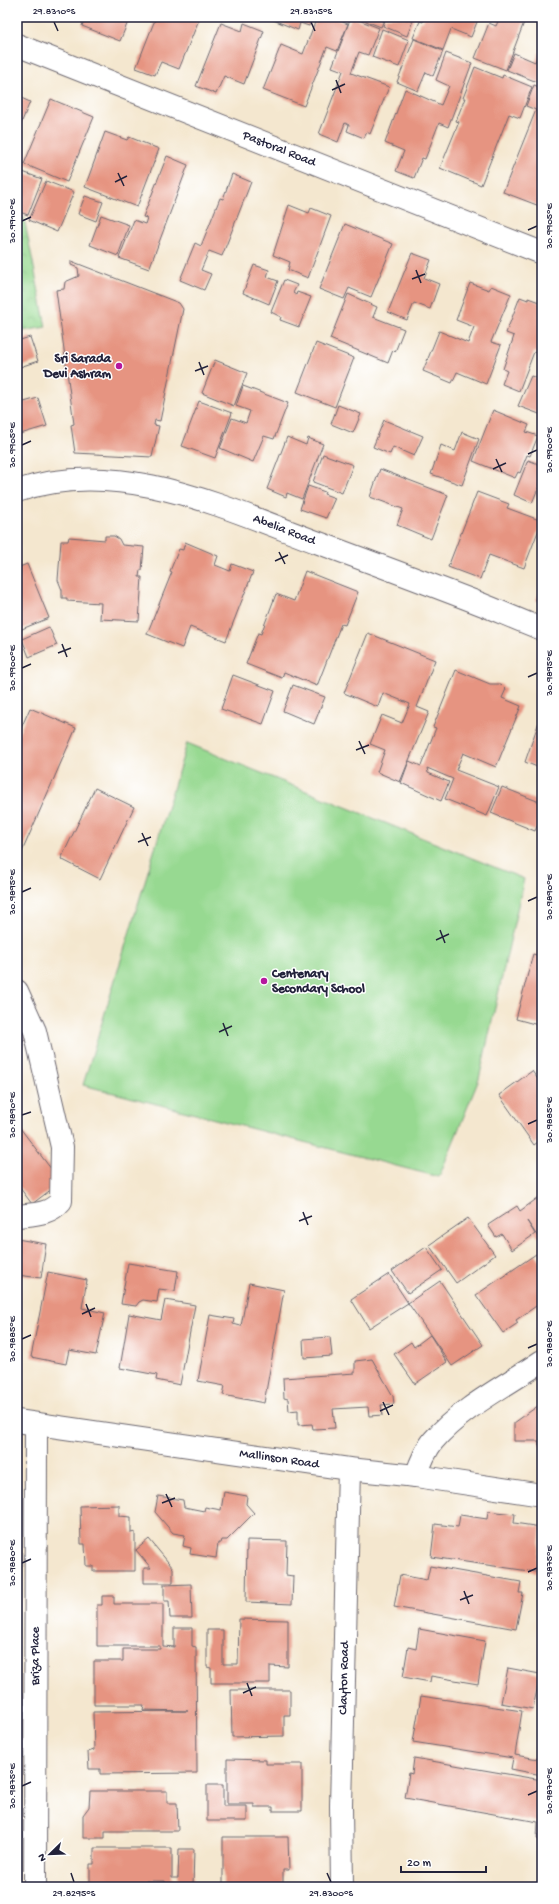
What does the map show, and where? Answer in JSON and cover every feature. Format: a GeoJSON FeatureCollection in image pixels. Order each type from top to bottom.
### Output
{"type":"FeatureCollection","features":[{"type":"Feature","properties":{"kind":"street","name":"Pastoral Road"},"geometry":{"type":"LineString","coordinates":[[17,45],[542,253]]}},
{"type":"Feature","properties":{"kind":"street","name":"Abelia Road"},"geometry":{"type":"LineString","coordinates":[[17,491],[37,484],[77,479],[139,483],[201,499],[482,604],[542,629]]}},
{"type":"Feature","properties":{"kind":"street"},"geometry":{"type":"LineString","coordinates":[[17,991],[34,1032],[62,1147],[61,1201],[56,1207],[46,1213],[17,1216]]}},
{"type":"Feature","properties":{"kind":"street"},"geometry":{"type":"LineString","coordinates":[[416,1476],[422,1458],[433,1442],[446,1428],[471,1408],[542,1362]]}},
{"type":"Feature","properties":{"kind":"street","name":"Mallinson Road"},"geometry":{"type":"LineString","coordinates":[[27,1422],[348,1469],[416,1476],[542,1495]]}},
{"type":"Feature","properties":{"kind":"street","name":"Briza Place"},"geometry":{"type":"LineString","coordinates":[[27,1422],[26,1572],[35,1887]]}},
{"type":"Feature","properties":{"kind":"street","name":"Clayton Road"},"geometry":{"type":"LineString","coordinates":[[342,1887],[341,1798],[348,1469]]}},
{"type":"Feature","properties":{"kind":"green space"},"geometry":{"type":"Polygon","coordinates":[[[17,216],[24,218],[46,327],[17,332],[17,216]]]}},
{"type":"Feature","properties":{"kind":"green space","name":"Centenary Secondary School"},"geometry":{"type":"Polygon","coordinates":[[[187,743],[524,879],[479,1079],[439,1177],[83,1085],[187,743]]]}},
{"type":"Feature","properties":{"kind":"building"},"geometry":{"type":"Polygon","coordinates":[[[85,17],[130,17],[120,41],[82,26],[85,17]]]}},
{"type":"Feature","properties":{"kind":"building"},"geometry":{"type":"Polygon","coordinates":[[[156,17],[200,17],[179,69],[161,62],[155,75],[136,68],[156,17]]]}},
{"type":"Feature","properties":{"kind":"building"},"geometry":{"type":"Polygon","coordinates":[[[266,17],[313,17],[309,26],[300,23],[298,30],[266,17]]]}},
{"type":"Feature","properties":{"kind":"building"},"geometry":{"type":"Polygon","coordinates":[[[317,17],[330,17],[348,24],[337,51],[327,47],[304,106],[263,90],[281,45],[303,54],[317,17]]]}},
{"type":"Feature","properties":{"kind":"building"},"geometry":{"type":"Polygon","coordinates":[[[351,17],[379,28],[368,55],[359,52],[351,73],[389,87],[370,134],[367,132],[364,138],[347,131],[349,125],[345,123],[338,142],[319,134],[343,71],[332,67],[351,17]]]}},
{"type":"Feature","properties":{"kind":"building"},"geometry":{"type":"Polygon","coordinates":[[[356,17],[385,17],[381,27],[356,17]]]}},
{"type":"Feature","properties":{"kind":"building"},"geometry":{"type":"Polygon","coordinates":[[[386,17],[414,18],[407,36],[383,26],[386,17]]]}},
{"type":"Feature","properties":{"kind":"building"},"geometry":{"type":"Polygon","coordinates":[[[424,17],[451,17],[455,19],[456,17],[479,17],[471,37],[451,29],[443,50],[413,38],[420,21],[423,22],[424,17]]]}},
{"type":"Feature","properties":{"kind":"building"},"geometry":{"type":"Polygon","coordinates":[[[500,17],[526,17],[506,70],[475,58],[489,23],[496,26],[500,17]]]}},
{"type":"Feature","properties":{"kind":"building"},"geometry":{"type":"Polygon","coordinates":[[[221,23],[242,31],[244,23],[264,31],[244,84],[224,76],[216,94],[196,86],[221,23]]]}},
{"type":"Feature","properties":{"kind":"building"},"geometry":{"type":"Polygon","coordinates":[[[382,29],[409,40],[399,67],[372,57],[382,29]]]}},
{"type":"Feature","properties":{"kind":"building"},"geometry":{"type":"Polygon","coordinates":[[[414,39],[443,51],[433,76],[426,72],[418,91],[397,82],[414,39]]]}},
{"type":"Feature","properties":{"kind":"building"},"geometry":{"type":"Polygon","coordinates":[[[446,53],[472,63],[448,127],[439,123],[425,159],[422,158],[414,178],[396,171],[404,151],[385,143],[405,89],[441,105],[449,86],[436,80],[446,53]]]}},
{"type":"Feature","properties":{"kind":"building"},"geometry":{"type":"Polygon","coordinates":[[[514,53],[535,62],[539,53],[542,54],[542,84],[507,70],[514,53]]]}},
{"type":"Feature","properties":{"kind":"building"},"geometry":{"type":"Polygon","coordinates":[[[475,67],[502,78],[503,75],[532,87],[520,118],[509,114],[481,185],[440,168],[459,122],[456,121],[475,67]]]}},
{"type":"Feature","properties":{"kind":"building"},"geometry":{"type":"Polygon","coordinates":[[[534,85],[542,88],[542,207],[503,192],[536,110],[526,106],[534,85]]]}},
{"type":"Feature","properties":{"kind":"building"},"geometry":{"type":"Polygon","coordinates":[[[17,96],[30,102],[17,133],[17,96]]]}},
{"type":"Feature","properties":{"kind":"building"},"geometry":{"type":"Polygon","coordinates":[[[51,99],[94,117],[67,182],[24,164],[51,99]]]}},
{"type":"Feature","properties":{"kind":"building"},"geometry":{"type":"Polygon","coordinates":[[[105,132],[127,140],[129,137],[159,149],[137,207],[85,187],[105,132]]]}},
{"type":"Feature","properties":{"kind":"building"},"geometry":{"type":"Polygon","coordinates":[[[167,156],[188,165],[149,269],[119,258],[134,220],[145,224],[147,218],[143,217],[167,156]]]}},
{"type":"Feature","properties":{"kind":"building"},"geometry":{"type":"Polygon","coordinates":[[[17,170],[42,179],[28,215],[17,211],[17,170]]]}},
{"type":"Feature","properties":{"kind":"building"},"geometry":{"type":"Polygon","coordinates":[[[232,174],[251,182],[222,256],[209,251],[201,270],[211,274],[204,290],[180,280],[195,243],[201,246],[220,198],[223,199],[232,174]]]}},
{"type":"Feature","properties":{"kind":"building"},"geometry":{"type":"Polygon","coordinates":[[[46,181],[74,192],[57,232],[29,220],[46,181]]]}},
{"type":"Feature","properties":{"kind":"building"},"geometry":{"type":"Polygon","coordinates":[[[85,196],[103,202],[96,221],[78,214],[85,196]]]}},
{"type":"Feature","properties":{"kind":"building"},"geometry":{"type":"Polygon","coordinates":[[[289,205],[309,213],[311,208],[331,216],[308,278],[288,270],[290,262],[273,255],[289,205]]]}},
{"type":"Feature","properties":{"kind":"building"},"geometry":{"type":"Polygon","coordinates":[[[101,215],[129,225],[118,256],[90,245],[101,215]]]}},
{"type":"Feature","properties":{"kind":"building"},"geometry":{"type":"Polygon","coordinates":[[[345,224],[393,244],[371,297],[349,288],[344,299],[319,289],[345,224]]]}},
{"type":"Feature","properties":{"kind":"building"},"geometry":{"type":"Polygon","coordinates":[[[412,253],[431,260],[424,278],[439,284],[430,309],[414,303],[407,320],[388,312],[412,253]]]}},
{"type":"Feature","properties":{"kind":"building","name":"Sri Sarada Devi Ashram"},"geometry":{"type":"Polygon","coordinates":[[[71,261],[179,303],[183,309],[160,421],[155,420],[154,425],[159,426],[152,457],[75,453],[71,425],[74,424],[56,290],[64,289],[65,282],[79,276],[78,268],[71,265],[71,261]]]}},
{"type":"Feature","properties":{"kind":"building"},"geometry":{"type":"Polygon","coordinates":[[[254,265],[269,270],[267,277],[278,281],[269,304],[243,293],[254,265]]]}},
{"type":"Feature","properties":{"kind":"building"},"geometry":{"type":"Polygon","coordinates":[[[284,280],[297,285],[293,293],[296,295],[297,292],[311,297],[299,327],[280,320],[281,317],[271,312],[284,280]]]}},
{"type":"Feature","properties":{"kind":"building"},"geometry":{"type":"Polygon","coordinates":[[[470,283],[489,290],[491,286],[511,294],[491,342],[501,345],[486,384],[457,372],[452,383],[423,371],[439,331],[468,343],[474,327],[456,320],[470,283]]]}},
{"type":"Feature","properties":{"kind":"building"},"geometry":{"type":"Polygon","coordinates":[[[348,294],[377,307],[373,317],[404,329],[395,352],[393,350],[388,363],[330,339],[348,294]]]}},
{"type":"Feature","properties":{"kind":"building"},"geometry":{"type":"Polygon","coordinates":[[[520,297],[542,303],[542,355],[534,352],[519,391],[502,384],[507,371],[503,369],[514,336],[506,333],[520,297]]]}},
{"type":"Feature","properties":{"kind":"building"},"geometry":{"type":"Polygon","coordinates":[[[30,337],[38,361],[17,368],[17,341],[30,337]]]}},
{"type":"Feature","properties":{"kind":"building"},"geometry":{"type":"Polygon","coordinates":[[[316,343],[354,358],[335,407],[297,392],[316,343]]]}},
{"type":"Feature","properties":{"kind":"building"},"geometry":{"type":"Polygon","coordinates":[[[215,360],[247,373],[234,406],[202,393],[215,360]]]}},
{"type":"Feature","properties":{"kind":"building"},"geometry":{"type":"Polygon","coordinates":[[[531,376],[542,380],[542,415],[518,406],[531,376]]]}},
{"type":"Feature","properties":{"kind":"building"},"geometry":{"type":"Polygon","coordinates":[[[243,386],[288,403],[274,439],[264,436],[253,462],[220,448],[232,418],[246,423],[250,411],[236,406],[243,386]]]}},
{"type":"Feature","properties":{"kind":"building"},"geometry":{"type":"Polygon","coordinates":[[[38,398],[47,426],[17,435],[17,404],[38,398]]]}},
{"type":"Feature","properties":{"kind":"building"},"geometry":{"type":"Polygon","coordinates":[[[199,401],[232,413],[215,458],[182,446],[199,401]]]}},
{"type":"Feature","properties":{"kind":"building"},"geometry":{"type":"Polygon","coordinates":[[[338,405],[361,414],[353,433],[331,424],[338,405]]]}},
{"type":"Feature","properties":{"kind":"building"},"geometry":{"type":"Polygon","coordinates":[[[493,410],[529,425],[526,432],[538,436],[530,456],[527,455],[520,473],[518,472],[515,478],[473,461],[493,410]]]}},
{"type":"Feature","properties":{"kind":"building"},"geometry":{"type":"Polygon","coordinates":[[[384,420],[423,436],[414,456],[393,447],[390,454],[373,447],[384,420]]]}},
{"type":"Feature","properties":{"kind":"building"},"geometry":{"type":"Polygon","coordinates":[[[462,432],[479,439],[462,485],[431,474],[441,445],[455,451],[462,432]]]}},
{"type":"Feature","properties":{"kind":"building"},"geometry":{"type":"Polygon","coordinates":[[[287,437],[306,445],[308,438],[323,444],[302,499],[287,493],[286,497],[267,489],[287,437]]]}},
{"type":"Feature","properties":{"kind":"building"},"geometry":{"type":"Polygon","coordinates":[[[323,454],[353,465],[342,493],[313,482],[323,454]]]}},
{"type":"Feature","properties":{"kind":"building"},"geometry":{"type":"Polygon","coordinates":[[[528,460],[541,465],[542,462],[542,479],[532,503],[514,495],[528,460]]]}},
{"type":"Feature","properties":{"kind":"building"},"geometry":{"type":"Polygon","coordinates":[[[380,469],[448,495],[431,539],[397,525],[403,509],[370,497],[380,469]]]}},
{"type":"Feature","properties":{"kind":"building"},"geometry":{"type":"Polygon","coordinates":[[[308,486],[325,492],[324,494],[335,498],[326,518],[300,509],[308,486]]]}},
{"type":"Feature","properties":{"kind":"building"},"geometry":{"type":"Polygon","coordinates":[[[477,492],[509,504],[507,508],[542,521],[524,568],[489,555],[480,579],[448,567],[477,492]]]}},
{"type":"Feature","properties":{"kind":"building"},"geometry":{"type":"Polygon","coordinates":[[[105,536],[114,536],[119,539],[122,545],[144,547],[142,570],[140,570],[139,577],[142,577],[139,621],[100,619],[101,603],[67,601],[67,598],[62,598],[62,590],[58,580],[61,541],[68,541],[69,537],[105,540],[105,536]]]}},
{"type":"Feature","properties":{"kind":"building"},"geometry":{"type":"Polygon","coordinates":[[[185,542],[218,556],[215,565],[230,571],[232,564],[253,572],[226,641],[190,627],[182,648],[147,634],[172,572],[170,571],[179,549],[183,550],[185,542]]]}},
{"type":"Feature","properties":{"kind":"building"},"geometry":{"type":"Polygon","coordinates":[[[27,564],[49,618],[17,631],[17,568],[27,564]]]}},
{"type":"Feature","properties":{"kind":"building"},"geometry":{"type":"Polygon","coordinates":[[[305,571],[358,592],[345,625],[341,624],[317,686],[284,672],[282,678],[246,664],[258,633],[261,634],[276,594],[294,601],[305,571]]]}},
{"type":"Feature","properties":{"kind":"building"},"geometry":{"type":"Polygon","coordinates":[[[542,586],[542,603],[536,600],[542,586]]]}},
{"type":"Feature","properties":{"kind":"building"},"geometry":{"type":"Polygon","coordinates":[[[49,627],[57,645],[29,657],[22,639],[49,627]]]}},
{"type":"Feature","properties":{"kind":"building"},"geometry":{"type":"Polygon","coordinates":[[[368,633],[435,660],[417,707],[429,712],[400,782],[377,772],[385,750],[370,744],[382,715],[402,723],[410,704],[383,693],[378,707],[344,693],[368,633]]]}},
{"type":"Feature","properties":{"kind":"building"},"geometry":{"type":"Polygon","coordinates":[[[456,670],[490,684],[501,684],[506,689],[502,698],[521,706],[496,767],[463,753],[456,770],[499,787],[487,816],[445,799],[453,779],[427,768],[428,773],[449,782],[441,801],[401,783],[409,761],[421,766],[436,728],[433,727],[456,670]]]}},
{"type":"Feature","properties":{"kind":"building"},"geometry":{"type":"Polygon","coordinates":[[[233,675],[275,691],[263,724],[221,709],[233,675]]]}},
{"type":"Feature","properties":{"kind":"building"},"geometry":{"type":"Polygon","coordinates":[[[293,685],[325,697],[314,724],[283,711],[293,685]]]}},
{"type":"Feature","properties":{"kind":"building"},"geometry":{"type":"Polygon","coordinates":[[[30,708],[76,728],[17,863],[17,737],[30,708]]]}},
{"type":"Feature","properties":{"kind":"building"},"geometry":{"type":"Polygon","coordinates":[[[542,713],[542,769],[525,762],[542,713]]]}},
{"type":"Feature","properties":{"kind":"building"},"geometry":{"type":"Polygon","coordinates":[[[542,770],[542,783],[538,781],[542,770]]]}},
{"type":"Feature","properties":{"kind":"building"},"geometry":{"type":"Polygon","coordinates":[[[502,787],[542,803],[542,814],[535,831],[491,813],[502,787]]]}},
{"type":"Feature","properties":{"kind":"building"},"geometry":{"type":"Polygon","coordinates":[[[95,788],[134,807],[100,879],[61,859],[95,788]]]}},
{"type":"Feature","properties":{"kind":"building"},"geometry":{"type":"Polygon","coordinates":[[[542,939],[542,1026],[516,1019],[533,954],[537,955],[542,939]]]}},
{"type":"Feature","properties":{"kind":"building"},"geometry":{"type":"Polygon","coordinates":[[[17,1012],[34,1033],[17,1046],[17,1012]]]}},
{"type":"Feature","properties":{"kind":"building"},"geometry":{"type":"Polygon","coordinates":[[[532,1071],[542,1085],[542,1139],[534,1145],[499,1095],[532,1071]]]}},
{"type":"Feature","properties":{"kind":"building"},"geometry":{"type":"Polygon","coordinates":[[[17,1124],[61,1182],[32,1204],[17,1184],[17,1124]]]}},
{"type":"Feature","properties":{"kind":"building"},"geometry":{"type":"Polygon","coordinates":[[[542,1195],[542,1234],[538,1237],[527,1221],[535,1234],[512,1250],[502,1234],[496,1237],[488,1225],[517,1206],[520,1211],[542,1195]]]}},
{"type":"Feature","properties":{"kind":"building"},"geometry":{"type":"Polygon","coordinates":[[[468,1218],[495,1255],[456,1283],[429,1245],[468,1218]]]}},
{"type":"Feature","properties":{"kind":"building"},"geometry":{"type":"Polygon","coordinates":[[[17,1239],[46,1244],[41,1278],[17,1275],[17,1239]]]}},
{"type":"Feature","properties":{"kind":"building"},"geometry":{"type":"Polygon","coordinates":[[[426,1247],[442,1270],[408,1293],[392,1271],[426,1247]]]}},
{"type":"Feature","properties":{"kind":"building"},"geometry":{"type":"Polygon","coordinates":[[[536,1254],[542,1262],[542,1302],[516,1320],[518,1323],[503,1333],[476,1295],[536,1254]]]}},
{"type":"Feature","properties":{"kind":"building"},"geometry":{"type":"Polygon","coordinates":[[[128,1263],[178,1271],[175,1291],[159,1289],[157,1302],[143,1300],[136,1306],[121,1304],[128,1263]]]}},
{"type":"Feature","properties":{"kind":"building"},"geometry":{"type":"Polygon","coordinates":[[[48,1272],[87,1280],[82,1308],[105,1313],[96,1355],[69,1350],[66,1364],[31,1357],[48,1272]]]}},
{"type":"Feature","properties":{"kind":"building"},"geometry":{"type":"Polygon","coordinates":[[[389,1274],[408,1303],[369,1328],[351,1299],[389,1274]]]}},
{"type":"Feature","properties":{"kind":"building"},"geometry":{"type":"Polygon","coordinates":[[[440,1281],[483,1345],[452,1366],[408,1303],[440,1281]]]}},
{"type":"Feature","properties":{"kind":"building"},"geometry":{"type":"Polygon","coordinates":[[[249,1283],[284,1290],[264,1403],[223,1395],[225,1386],[198,1381],[210,1315],[234,1319],[233,1324],[241,1326],[249,1283]]]}},
{"type":"Feature","properties":{"kind":"building"},"geometry":{"type":"Polygon","coordinates":[[[17,1295],[20,1295],[18,1307],[17,1306],[17,1295]]]}},
{"type":"Feature","properties":{"kind":"building"},"geometry":{"type":"Polygon","coordinates":[[[165,1300],[195,1305],[180,1385],[156,1380],[157,1375],[120,1368],[129,1314],[161,1320],[165,1300]]]}},
{"type":"Feature","properties":{"kind":"building"},"geometry":{"type":"Polygon","coordinates":[[[430,1335],[447,1362],[415,1384],[394,1354],[411,1342],[414,1347],[430,1335]]]}},
{"type":"Feature","properties":{"kind":"building"},"geometry":{"type":"Polygon","coordinates":[[[330,1337],[332,1356],[304,1358],[303,1339],[330,1337]]]}},
{"type":"Feature","properties":{"kind":"building"},"geometry":{"type":"Polygon","coordinates":[[[372,1359],[393,1396],[394,1404],[381,1405],[383,1415],[369,1416],[368,1407],[333,1409],[335,1428],[313,1429],[312,1424],[298,1425],[298,1410],[289,1411],[288,1399],[284,1398],[283,1378],[355,1373],[355,1361],[372,1359]]]}},
{"type":"Feature","properties":{"kind":"building"},"geometry":{"type":"Polygon","coordinates":[[[542,1403],[542,1445],[539,1445],[539,1441],[514,1441],[514,1423],[542,1403]]]}},
{"type":"Feature","properties":{"kind":"building"},"geometry":{"type":"Polygon","coordinates":[[[224,1492],[247,1496],[246,1504],[254,1513],[227,1540],[222,1540],[221,1543],[218,1543],[216,1558],[190,1554],[191,1548],[183,1546],[185,1535],[173,1533],[155,1512],[158,1496],[183,1500],[184,1507],[204,1511],[205,1507],[221,1510],[224,1492]]]}},
{"type":"Feature","properties":{"kind":"building"},"geometry":{"type":"Polygon","coordinates":[[[119,1505],[119,1516],[131,1517],[131,1533],[135,1532],[135,1571],[93,1571],[93,1566],[86,1566],[85,1544],[81,1544],[80,1506],[119,1505]]]}},
{"type":"Feature","properties":{"kind":"building"},"geometry":{"type":"Polygon","coordinates":[[[488,1511],[515,1514],[514,1523],[541,1527],[536,1572],[431,1557],[435,1524],[458,1527],[460,1515],[487,1519],[488,1511]]]}},
{"type":"Feature","properties":{"kind":"building"},"geometry":{"type":"Polygon","coordinates":[[[149,1539],[173,1568],[173,1583],[144,1583],[144,1568],[151,1568],[136,1550],[149,1539]]]}},
{"type":"Feature","properties":{"kind":"building"},"geometry":{"type":"Polygon","coordinates":[[[247,1540],[287,1541],[286,1575],[293,1576],[292,1604],[246,1602],[247,1540]]]}},
{"type":"Feature","properties":{"kind":"building"},"geometry":{"type":"Polygon","coordinates":[[[430,1566],[521,1582],[519,1593],[523,1593],[516,1629],[394,1607],[400,1575],[427,1580],[430,1566]]]}},
{"type":"Feature","properties":{"kind":"building"},"geometry":{"type":"Polygon","coordinates":[[[191,1584],[192,1618],[170,1618],[169,1601],[164,1601],[164,1585],[191,1584]]]}},
{"type":"Feature","properties":{"kind":"building"},"geometry":{"type":"Polygon","coordinates":[[[102,1596],[114,1596],[114,1604],[163,1604],[163,1646],[174,1647],[174,1628],[192,1628],[192,1646],[196,1647],[197,1773],[100,1774],[100,1769],[89,1769],[88,1752],[94,1750],[93,1712],[188,1711],[143,1710],[144,1705],[94,1705],[94,1661],[123,1661],[123,1649],[160,1649],[160,1646],[97,1646],[97,1605],[102,1605],[102,1596]]]}},
{"type":"Feature","properties":{"kind":"building"},"geometry":{"type":"Polygon","coordinates":[[[239,1619],[288,1620],[288,1667],[270,1666],[270,1683],[211,1683],[211,1668],[207,1667],[207,1630],[223,1630],[223,1664],[238,1664],[239,1619]]]}},
{"type":"Feature","properties":{"kind":"building"},"geometry":{"type":"Polygon","coordinates":[[[419,1629],[485,1641],[478,1684],[431,1676],[430,1682],[403,1677],[408,1647],[416,1649],[419,1629]]]}},
{"type":"Feature","properties":{"kind":"building"},"geometry":{"type":"Polygon","coordinates":[[[508,1668],[540,1674],[533,1709],[501,1703],[508,1668]]]}},
{"type":"Feature","properties":{"kind":"building"},"geometry":{"type":"Polygon","coordinates":[[[231,1690],[290,1690],[290,1715],[284,1715],[284,1736],[232,1737],[231,1690]]]}},
{"type":"Feature","properties":{"kind":"building"},"geometry":{"type":"Polygon","coordinates":[[[421,1696],[522,1711],[515,1755],[538,1759],[542,1743],[542,1775],[511,1769],[513,1758],[413,1742],[421,1696]]]}},
{"type":"Feature","properties":{"kind":"building"},"geometry":{"type":"Polygon","coordinates":[[[414,1758],[542,1780],[542,1840],[537,1839],[538,1822],[405,1798],[409,1773],[412,1774],[414,1758]]]}},
{"type":"Feature","properties":{"kind":"building"},"geometry":{"type":"Polygon","coordinates":[[[227,1759],[266,1760],[266,1764],[302,1764],[302,1811],[273,1811],[273,1807],[254,1807],[254,1804],[227,1804],[227,1759]]]}},
{"type":"Feature","properties":{"kind":"building"},"geometry":{"type":"Polygon","coordinates":[[[207,1785],[223,1785],[223,1806],[247,1806],[247,1821],[207,1821],[207,1785]]]}},
{"type":"Feature","properties":{"kind":"building"},"geometry":{"type":"Polygon","coordinates":[[[90,1791],[167,1791],[167,1803],[177,1803],[178,1831],[105,1831],[105,1838],[83,1838],[83,1815],[89,1807],[90,1791]]]}},
{"type":"Feature","properties":{"kind":"building"},"geometry":{"type":"Polygon","coordinates":[[[223,1837],[288,1837],[289,1870],[283,1870],[283,1887],[223,1887],[223,1837]]]}},
{"type":"Feature","properties":{"kind":"building"},"geometry":{"type":"Polygon","coordinates":[[[94,1848],[172,1848],[172,1878],[178,1878],[179,1849],[194,1849],[193,1887],[165,1887],[165,1881],[146,1881],[146,1887],[90,1887],[90,1864],[94,1864],[94,1848]]]}},
{"type":"Feature","properties":{"kind":"place","name":"Sri Sarada Devi Ashram"},"geometry":{"type":"Point","coordinates":[119,366]}},
{"type":"Feature","properties":{"kind":"place","name":"Centenary Secondary School"},"geometry":{"type":"Point","coordinates":[264,981]}}]}
